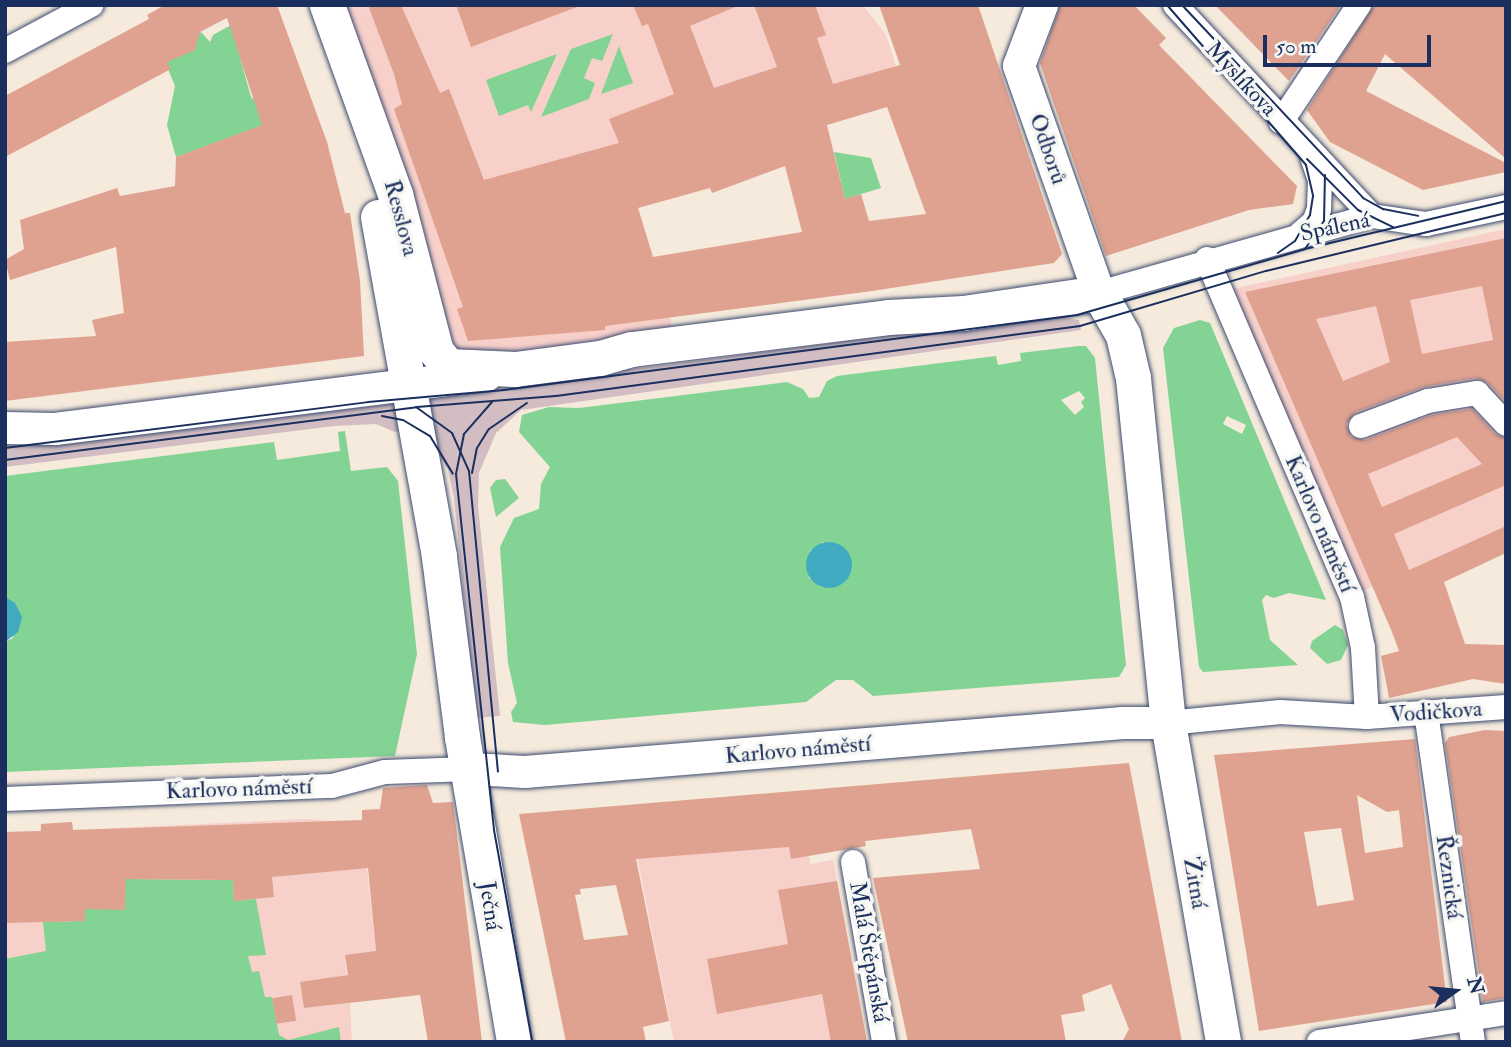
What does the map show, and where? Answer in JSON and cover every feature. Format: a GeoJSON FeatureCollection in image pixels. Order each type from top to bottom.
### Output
{"type":"FeatureCollection","features":[{"type":"Feature","properties":{"kind":"main road","name":"Resslova"},"geometry":{"type":"LineString","coordinates":[[305,5],[378,218],[409,385]]}},
{"type":"Feature","properties":{"kind":"main road","name":"Resslova"},"geometry":{"type":"LineString","coordinates":[[327,5],[395,194],[437,354],[453,368],[515,369]]}},
{"type":"Feature","properties":{"kind":"main road"},"geometry":{"type":"LineString","coordinates":[[515,369],[600,358],[648,347],[888,317],[975,312],[1099,293],[1123,335],[1133,378],[1168,723]]}},
{"type":"Feature","properties":{"kind":"main road"},"geometry":{"type":"LineString","coordinates":[[409,385],[470,769]]}},
{"type":"Feature","properties":{"kind":"main road","name":"Žitná"},"geometry":{"type":"LineString","coordinates":[[1168,723],[1223,1042]]}},
{"type":"Feature","properties":{"kind":"main road","name":"Ječná"},"geometry":{"type":"LineString","coordinates":[[470,769],[496,956],[514,1042]]}},
{"type":"Feature","properties":{"kind":"street","name":"Odborů"},"geometry":{"type":"LineString","coordinates":[[1042,5],[1020,66],[1099,293]]}},
{"type":"Feature","properties":{"kind":"street","name":"Myslíkova"},"geometry":{"type":"LineString","coordinates":[[1175,5],[1281,122],[1372,216]]}},
{"type":"Feature","properties":{"kind":"street"},"geometry":{"type":"LineString","coordinates":[[1281,122],[1359,5]]}},
{"type":"Feature","properties":{"kind":"street"},"geometry":{"type":"LineString","coordinates":[[5,51],[77,8]]}},
{"type":"Feature","properties":{"kind":"street","name":"Myslíkova"},"geometry":{"type":"LineString","coordinates":[[1300,234],[1314,222],[1320,199],[1320,180],[1308,150]]}},
{"type":"Feature","properties":{"kind":"street","name":"Spálená"},"geometry":{"type":"LineString","coordinates":[[1207,259],[1372,216],[1426,224],[1506,207]]}},
{"type":"Feature","properties":{"kind":"street"},"geometry":{"type":"LineString","coordinates":[[1099,293],[1207,259]]}},
{"type":"Feature","properties":{"kind":"street","name":"Karlovo náměstí"},"geometry":{"type":"LineString","coordinates":[[5,799],[332,786],[385,772],[470,769],[525,772],[1280,712],[1367,717],[1363,648],[1352,597],[1207,259]]}},
{"type":"Feature","properties":{"kind":"street"},"geometry":{"type":"LineString","coordinates":[[5,428],[55,429],[362,387],[409,385],[515,369]]}},
{"type":"Feature","properties":{"kind":"street"},"geometry":{"type":"LineString","coordinates":[[1361,426],[1428,401],[1477,393],[1506,424]]}},
{"type":"Feature","properties":{"kind":"street","name":"Vodičkova"},"geometry":{"type":"LineString","coordinates":[[1367,717],[1506,707]]}},
{"type":"Feature","properties":{"kind":"street","name":"Řeznická"},"geometry":{"type":"LineString","coordinates":[[1426,712],[1471,1030]]}},
{"type":"Feature","properties":{"kind":"street","name":"Malá Štěpánská"},"geometry":{"type":"LineString","coordinates":[[853,862],[884,1042]]}},
{"type":"Feature","properties":{"kind":"street"},"geometry":{"type":"LineString","coordinates":[[1319,1042],[1471,1030],[1506,1013]]}},
{"type":"Feature","properties":{"kind":"shaded area"},"geometry":{"type":"Polygon","coordinates":[[[339,5],[863,5],[886,35],[896,66],[768,104],[637,203],[674,332],[471,358],[454,350],[339,5]]]}},
{"type":"Feature","properties":{"kind":"shaded area"},"geometry":{"type":"Polygon","coordinates":[[[1506,229],[1506,526],[1361,592],[1232,289],[1506,229]]]}},
{"type":"Feature","properties":{"kind":"shaded area"},"geometry":{"type":"Polygon","coordinates":[[[1048,314],[1079,320],[1081,330],[521,410],[496,433],[479,473],[478,506],[500,716],[476,718],[454,498],[448,470],[435,449],[426,390],[659,366],[1048,314]]]}},
{"type":"Feature","properties":{"kind":"shaded area"},"geometry":{"type":"Polygon","coordinates":[[[400,393],[406,430],[395,432],[376,424],[334,426],[5,467],[5,442],[400,393]]]}},
{"type":"Feature","properties":{"kind":"shaded area"},"geometry":{"type":"Polygon","coordinates":[[[627,806],[808,852],[811,864],[833,860],[867,1042],[674,1042],[627,806]]]}},
{"type":"Feature","properties":{"kind":"shaded area"},"geometry":{"type":"Polygon","coordinates":[[[308,819],[328,821],[367,868],[376,952],[345,955],[347,975],[301,983],[304,1008],[350,1003],[352,1042],[5,1042],[5,832],[40,831],[41,824],[72,822],[73,830],[308,819]]]}},
{"type":"Feature","properties":{"kind":"green space"},"geometry":{"type":"Polygon","coordinates":[[[231,25],[251,97],[277,120],[176,157],[167,125],[175,86],[161,52],[195,50],[194,36],[201,32],[210,42],[213,35],[231,25]]]}},
{"type":"Feature","properties":{"kind":"green space"},"geometry":{"type":"Polygon","coordinates":[[[613,34],[602,61],[592,58],[584,78],[595,83],[589,99],[541,117],[571,49],[613,34]]]}},
{"type":"Feature","properties":{"kind":"green space"},"geometry":{"type":"Polygon","coordinates":[[[619,46],[633,83],[601,94],[619,46]]]}},
{"type":"Feature","properties":{"kind":"green space"},"geometry":{"type":"Polygon","coordinates":[[[557,54],[531,112],[528,105],[499,116],[486,80],[557,54]]]}},
{"type":"Feature","properties":{"kind":"green space"},"geometry":{"type":"Polygon","coordinates":[[[834,152],[871,158],[881,188],[845,199],[834,152]]]}},
{"type":"Feature","properties":{"kind":"green space"},"geometry":{"type":"Polygon","coordinates":[[[1200,320],[1210,323],[1326,600],[1289,593],[1274,598],[1266,595],[1262,600],[1270,640],[1298,665],[1203,672],[1199,667],[1163,348],[1174,328],[1200,320]],[[1227,416],[1223,424],[1242,434],[1246,425],[1227,416]]]}},
{"type":"Feature","properties":{"kind":"green space"},"geometry":{"type":"Polygon","coordinates":[[[1086,346],[1095,358],[1126,665],[1119,677],[873,696],[853,680],[836,680],[806,702],[545,725],[513,722],[511,712],[517,703],[508,663],[500,547],[514,518],[539,509],[541,484],[550,467],[519,432],[522,415],[549,407],[579,408],[787,382],[803,389],[809,398],[819,397],[827,381],[837,376],[996,356],[998,365],[1021,361],[1020,353],[1086,346]],[[1079,391],[1061,400],[1075,415],[1084,407],[1081,402],[1085,398],[1079,391]],[[823,542],[810,551],[809,578],[821,587],[842,584],[851,571],[823,542]]]}},
{"type":"Feature","properties":{"kind":"green space"},"geometry":{"type":"Polygon","coordinates":[[[345,431],[351,471],[387,467],[398,481],[417,654],[395,756],[5,772],[5,642],[13,638],[5,597],[5,476],[274,442],[277,460],[340,451],[338,432],[345,431]]]}},
{"type":"Feature","properties":{"kind":"green space"},"geometry":{"type":"Polygon","coordinates":[[[505,479],[519,498],[496,517],[490,488],[496,480],[505,479]]]}},
{"type":"Feature","properties":{"kind":"green space"},"geometry":{"type":"Polygon","coordinates":[[[1335,625],[1343,630],[1348,645],[1341,660],[1327,664],[1310,648],[1312,641],[1335,625]]]}},
{"type":"Feature","properties":{"kind":"green space"},"geometry":{"type":"Polygon","coordinates":[[[126,879],[233,880],[234,901],[256,899],[266,955],[248,956],[252,972],[259,971],[265,997],[272,997],[279,1035],[288,1040],[339,1027],[341,1042],[5,1042],[5,959],[46,951],[43,922],[85,921],[84,894],[126,879]]]}},
{"type":"Feature","properties":{"kind":"water"},"geometry":{"type":"Polygon","coordinates":[[[829,542],[845,549],[852,565],[845,581],[829,588],[813,581],[806,565],[813,549],[829,542]]]}},
{"type":"Feature","properties":{"kind":"water"},"geometry":{"type":"Polygon","coordinates":[[[5,597],[15,603],[22,617],[18,632],[5,642],[5,597]]]}},
{"type":"Feature","properties":{"kind":"building"},"geometry":{"type":"Polygon","coordinates":[[[165,5],[277,5],[327,142],[345,213],[350,213],[360,281],[364,356],[5,401],[5,342],[96,336],[92,320],[124,313],[116,247],[10,280],[5,260],[24,249],[20,220],[117,188],[120,196],[175,186],[176,157],[262,125],[227,18],[200,32],[195,50],[167,62],[171,69],[5,157],[5,96],[149,19],[147,15],[165,5]]]}},
{"type":"Feature","properties":{"kind":"building"},"geometry":{"type":"Polygon","coordinates":[[[368,5],[401,5],[440,93],[449,89],[484,180],[619,143],[609,119],[674,94],[648,24],[642,26],[633,5],[740,5],[690,26],[714,88],[777,67],[754,5],[815,5],[826,35],[817,38],[833,84],[900,65],[879,5],[978,5],[1062,254],[1054,263],[872,291],[605,326],[605,330],[468,341],[457,309],[463,307],[394,109],[402,104],[394,74],[368,5]],[[887,107],[827,125],[845,199],[861,194],[869,221],[926,214],[887,107]],[[785,166],[712,193],[710,188],[638,208],[653,257],[802,232],[785,166]]]}},
{"type":"Feature","properties":{"kind":"building"},"geometry":{"type":"Polygon","coordinates":[[[456,5],[577,5],[577,7],[471,47],[456,5]]]}},
{"type":"Feature","properties":{"kind":"building"},"geometry":{"type":"Polygon","coordinates":[[[1060,5],[1134,5],[1166,38],[1159,45],[1297,186],[1293,204],[1249,210],[1106,256],[1040,63],[1060,5]]]}},
{"type":"Feature","properties":{"kind":"building"},"geometry":{"type":"Polygon","coordinates":[[[1215,5],[1341,5],[1289,81],[1215,5]]]}},
{"type":"Feature","properties":{"kind":"building"},"geometry":{"type":"Polygon","coordinates":[[[1374,5],[1506,5],[1506,159],[1385,54],[1366,91],[1506,163],[1506,172],[1423,190],[1330,142],[1307,110],[1374,5]]]}},
{"type":"Feature","properties":{"kind":"building"},"geometry":{"type":"Polygon","coordinates":[[[1506,238],[1506,402],[1487,382],[1475,378],[1423,387],[1356,412],[1346,424],[1351,437],[1366,440],[1432,415],[1472,409],[1495,434],[1506,438],[1506,485],[1394,534],[1409,570],[1506,526],[1506,553],[1444,582],[1465,644],[1506,645],[1506,684],[1473,679],[1389,698],[1381,656],[1399,651],[1245,292],[1506,238]],[[1482,286],[1410,300],[1422,354],[1493,340],[1482,286]],[[1376,306],[1316,319],[1343,381],[1390,362],[1376,306]],[[1457,437],[1368,474],[1382,507],[1482,464],[1457,437]]]}},
{"type":"Feature","properties":{"kind":"building"},"geometry":{"type":"Polygon","coordinates":[[[1485,730],[1506,731],[1506,998],[1483,1002],[1445,743],[1449,737],[1485,730]]]}},
{"type":"Feature","properties":{"kind":"building"},"geometry":{"type":"Polygon","coordinates":[[[1415,739],[1447,1002],[1259,1031],[1214,755],[1415,739]],[[1357,795],[1365,853],[1403,847],[1399,810],[1387,812],[1357,795]],[[1341,828],[1304,832],[1317,906],[1354,900],[1341,828]]]}},
{"type":"Feature","properties":{"kind":"building"},"geometry":{"type":"Polygon","coordinates":[[[1129,763],[1182,1042],[1122,1042],[1129,1029],[1111,984],[1082,995],[1085,1011],[1061,1015],[1066,1042],[908,1042],[873,878],[980,869],[971,829],[865,841],[866,846],[791,859],[789,847],[636,859],[669,1021],[643,1027],[646,1042],[566,1042],[519,814],[1129,763]],[[616,885],[580,889],[581,894],[575,895],[584,940],[628,935],[616,885]]]}},
{"type":"Feature","properties":{"kind":"building"},"geometry":{"type":"Polygon","coordinates":[[[427,785],[433,803],[453,802],[482,1042],[428,1042],[420,995],[304,1008],[300,982],[348,975],[345,955],[376,951],[368,868],[272,877],[274,897],[234,901],[233,880],[126,879],[125,910],[85,909],[85,921],[5,923],[5,832],[41,831],[41,824],[72,822],[73,830],[362,820],[362,810],[380,809],[383,788],[427,785]]]}},
{"type":"Feature","properties":{"kind":"building"},"geometry":{"type":"Polygon","coordinates":[[[837,881],[867,1042],[831,1042],[822,994],[717,1014],[707,959],[788,944],[778,890],[837,881]]]}},
{"type":"Feature","properties":{"kind":"building"},"geometry":{"type":"Polygon","coordinates":[[[292,995],[296,1021],[276,1024],[272,998],[292,995]]]}},
{"type":"Feature","properties":{"kind":"tram line"},"geometry":{"type":"LineString","coordinates":[[1167,5],[1306,165],[1313,196],[1310,215],[1295,241],[1278,253]]}},
{"type":"Feature","properties":{"kind":"tram line"},"geometry":{"type":"LineString","coordinates":[[1182,5],[1363,198],[1383,209],[1418,216]]}},
{"type":"Feature","properties":{"kind":"tram line"},"geometry":{"type":"LineString","coordinates":[[1307,159],[1358,210],[1393,227]]}},
{"type":"Feature","properties":{"kind":"tram line"},"geometry":{"type":"LineString","coordinates":[[1305,249],[1324,221],[1325,175]]}},
{"type":"Feature","properties":{"kind":"tram line"},"geometry":{"type":"LineString","coordinates":[[5,448],[368,402],[504,390],[1077,315],[1305,249],[1506,201]]}},
{"type":"Feature","properties":{"kind":"tram line"},"geometry":{"type":"LineString","coordinates":[[5,460],[417,407],[556,396],[1080,326],[1266,271],[1506,213]]}},
{"type":"Feature","properties":{"kind":"tram line"},"geometry":{"type":"LineString","coordinates":[[492,402],[464,434],[456,474],[494,830],[532,1042]]}},
{"type":"Feature","properties":{"kind":"tram line"},"geometry":{"type":"LineString","coordinates":[[472,473],[477,448],[489,429],[527,403]]}},
{"type":"Feature","properties":{"kind":"tram line"},"geometry":{"type":"LineString","coordinates":[[416,407],[452,433],[469,471],[498,772]]}},
{"type":"Feature","properties":{"kind":"tram line"},"geometry":{"type":"LineString","coordinates":[[382,416],[403,420],[430,436],[453,474]]}}]}
